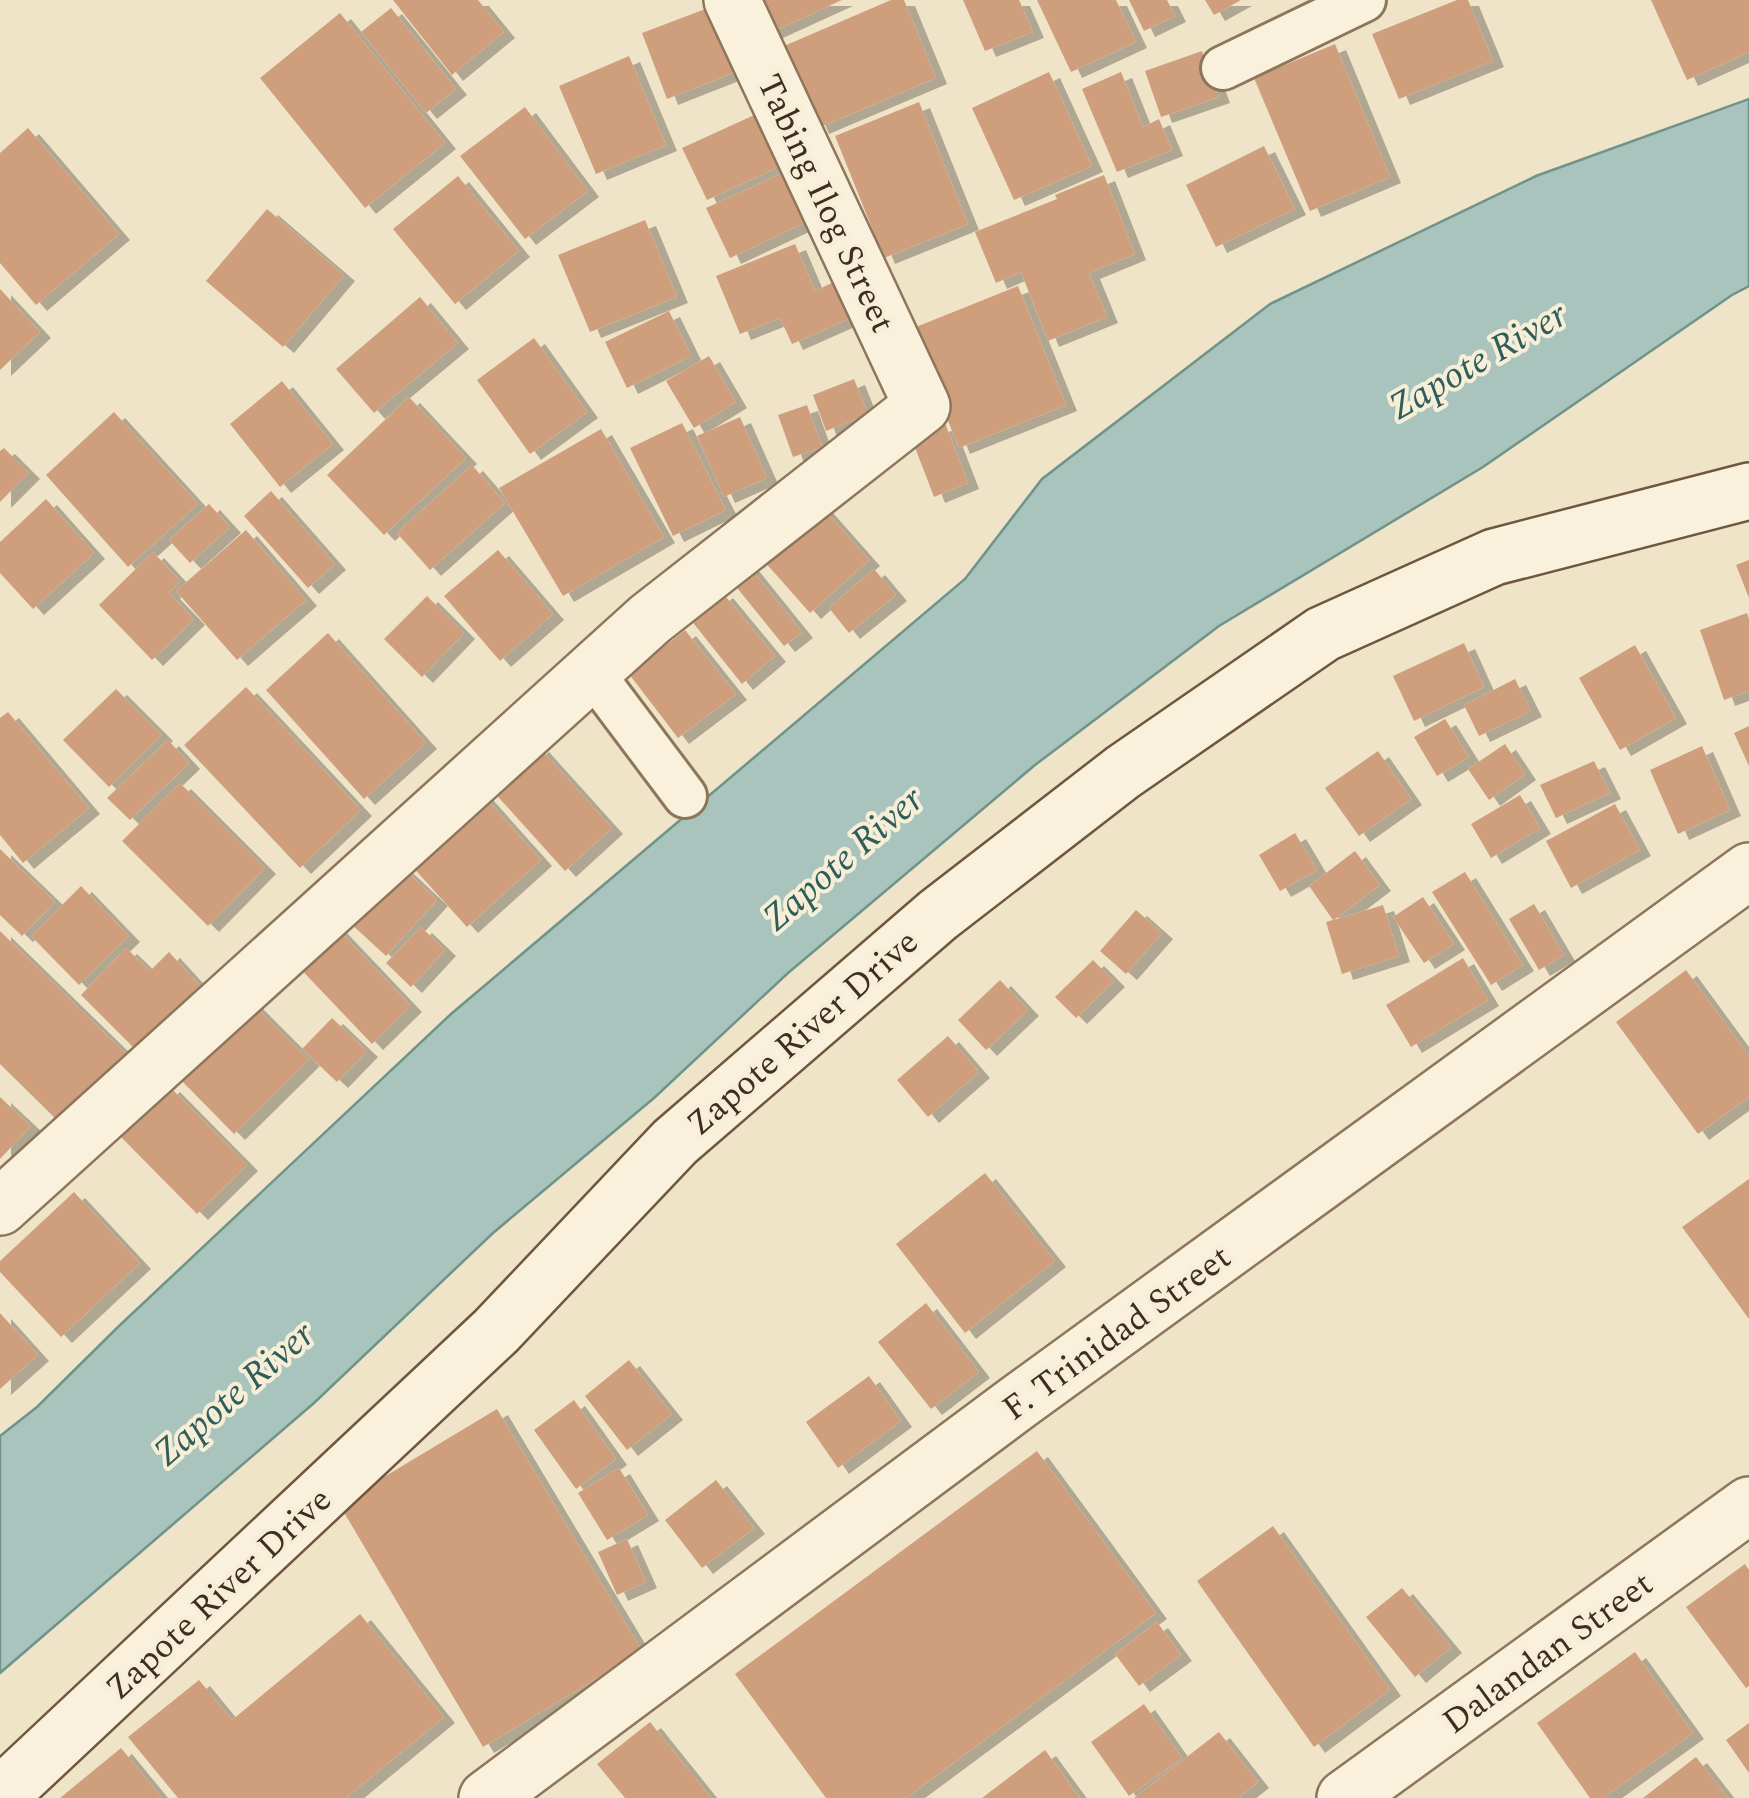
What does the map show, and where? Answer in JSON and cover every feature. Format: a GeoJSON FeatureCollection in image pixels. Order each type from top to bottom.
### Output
{"type":"FeatureCollection","features":[{"type":"Feature","properties":{"kind":"street","name":"Tabing Ilog Street"},"geometry":{"type":"LineString","coordinates":[[591,672],[650,619],[922,406],[732,0]]}},
{"type":"Feature","properties":{"kind":"street","name":"Zapote River Drive"},"geometry":{"type":"LineString","coordinates":[[0,1796],[496,1331],[674,1142],[938,915],[1123,772],[1323,634],[1494,557],[1749,491]]}},
{"type":"Feature","properties":{"kind":"street"},"geometry":{"type":"LineString","coordinates":[[0,1207],[591,672]]}},
{"type":"Feature","properties":{"kind":"street","name":"F. Trinidad Street"},"geometry":{"type":"LineString","coordinates":[[487,1798],[1017,1403],[1749,871]]}},
{"type":"Feature","properties":{"kind":"street","name":"Dalandan Street"},"geometry":{"type":"LineString","coordinates":[[1345,1798],[1749,1506]]}},
{"type":"Feature","properties":{"kind":"lane"},"geometry":{"type":"LineString","coordinates":[[1223,68],[1364,0]]}},
{"type":"Feature","properties":{"kind":"lane"},"geometry":{"type":"LineString","coordinates":[[591,672],[686,796]]}},
{"type":"Feature","properties":{"kind":"water","name":"Zapote River"},"geometry":{"type":"Polygon","coordinates":[[[1749,99],[1749,286],[1483,467],[1219,626],[1035,765],[788,973],[654,1098],[493,1233],[314,1403],[0,1673],[0,1436],[37,1407],[451,1014],[965,579],[1042,479],[1270,304],[1536,176],[1749,99]]]}},
{"type":"Feature","properties":{"kind":"building"},"geometry":{"type":"Polygon","coordinates":[[[393,0],[478,0],[504,32],[452,75],[393,0]]]}},
{"type":"Feature","properties":{"kind":"building"},"geometry":{"type":"Polygon","coordinates":[[[744,0],[842,0],[761,37],[744,0]]]}},
{"type":"Feature","properties":{"kind":"building"},"geometry":{"type":"Polygon","coordinates":[[[891,0],[904,0],[936,78],[818,128],[784,46],[891,0]]]}},
{"type":"Feature","properties":{"kind":"building"},"geometry":{"type":"Polygon","coordinates":[[[963,0],[1019,0],[1033,32],[985,51],[963,0]]]}},
{"type":"Feature","properties":{"kind":"building"},"geometry":{"type":"Polygon","coordinates":[[[1037,0],[1116,0],[1136,42],[1071,72],[1037,0]]]}},
{"type":"Feature","properties":{"kind":"building"},"geometry":{"type":"Polygon","coordinates":[[[1129,0],[1167,0],[1175,16],[1144,31],[1129,0]]]}},
{"type":"Feature","properties":{"kind":"building"},"geometry":{"type":"Polygon","coordinates":[[[1205,0],[1241,0],[1214,15],[1205,0]]]}},
{"type":"Feature","properties":{"kind":"building"},"geometry":{"type":"Polygon","coordinates":[[[1457,0],[1468,0],[1493,61],[1399,99],[1372,34],[1457,0]]]}},
{"type":"Feature","properties":{"kind":"building"},"geometry":{"type":"Polygon","coordinates":[[[1651,0],[1749,0],[1749,52],[1687,80],[1651,0]]]}},
{"type":"Feature","properties":{"kind":"building"},"geometry":{"type":"Polygon","coordinates":[[[391,8],[456,89],[426,113],[361,32],[391,8]]]}},
{"type":"Feature","properties":{"kind":"building"},"geometry":{"type":"Polygon","coordinates":[[[708,8],[733,73],[667,99],[642,33],[708,8]]]}},
{"type":"Feature","properties":{"kind":"building"},"geometry":{"type":"Polygon","coordinates":[[[340,13],[445,143],[365,208],[260,78],[340,13]]]}},
{"type":"Feature","properties":{"kind":"building"},"geometry":{"type":"Polygon","coordinates":[[[1335,44],[1390,177],[1310,211],[1254,78],[1335,44]]]}},
{"type":"Feature","properties":{"kind":"building"},"geometry":{"type":"Polygon","coordinates":[[[1202,51],[1219,97],[1161,117],[1145,71],[1202,51]]]}},
{"type":"Feature","properties":{"kind":"building"},"geometry":{"type":"Polygon","coordinates":[[[629,56],[666,145],[596,174],[559,86],[629,56]]]}},
{"type":"Feature","properties":{"kind":"building"},"geometry":{"type":"Polygon","coordinates":[[[1049,72],[1092,166],[1014,200],[972,108],[1049,72]]]}},
{"type":"Feature","properties":{"kind":"building"},"geometry":{"type":"Polygon","coordinates":[[[1121,72],[1143,127],[1159,119],[1172,150],[1117,172],[1082,89],[1121,72]]]}},
{"type":"Feature","properties":{"kind":"building"},"geometry":{"type":"Polygon","coordinates":[[[919,102],[968,224],[884,258],[835,136],[919,102]]]}},
{"type":"Feature","properties":{"kind":"building"},"geometry":{"type":"Polygon","coordinates":[[[525,107],[588,191],[525,239],[460,156],[525,107]]]}},
{"type":"Feature","properties":{"kind":"building"},"geometry":{"type":"Polygon","coordinates":[[[763,111],[787,163],[707,200],[682,148],[763,111]]]}},
{"type":"Feature","properties":{"kind":"building"},"geometry":{"type":"Polygon","coordinates":[[[28,128],[119,234],[36,305],[0,263],[0,153],[28,128]]]}},
{"type":"Feature","properties":{"kind":"building"},"geometry":{"type":"Polygon","coordinates":[[[1264,146],[1295,209],[1216,247],[1186,185],[1264,146]]]}},
{"type":"Feature","properties":{"kind":"building"},"geometry":{"type":"Polygon","coordinates":[[[791,169],[813,219],[730,258],[706,208],[791,169]]]}},
{"type":"Feature","properties":{"kind":"building"},"geometry":{"type":"Polygon","coordinates":[[[1104,175],[1135,254],[1089,273],[1107,317],[1048,341],[1021,272],[996,283],[975,232],[1104,175]]]}},
{"type":"Feature","properties":{"kind":"building"},"geometry":{"type":"Polygon","coordinates":[[[458,176],[519,251],[455,304],[393,229],[458,176]]]}},
{"type":"Feature","properties":{"kind":"building"},"geometry":{"type":"Polygon","coordinates":[[[267,209],[344,275],[283,347],[206,281],[267,209]]]}},
{"type":"Feature","properties":{"kind":"building"},"geometry":{"type":"Polygon","coordinates":[[[645,220],[677,297],[590,332],[558,255],[645,220]]]}},
{"type":"Feature","properties":{"kind":"building"},"geometry":{"type":"Polygon","coordinates":[[[795,244],[815,291],[840,279],[857,315],[792,344],[780,318],[740,334],[716,276],[795,244]]]}},
{"type":"Feature","properties":{"kind":"building"},"geometry":{"type":"Polygon","coordinates":[[[1018,286],[1066,405],[959,448],[911,329],[1018,286]]]}},
{"type":"Feature","properties":{"kind":"building"},"geometry":{"type":"Polygon","coordinates":[[[0,289],[40,332],[0,370],[0,289]]]}},
{"type":"Feature","properties":{"kind":"building"},"geometry":{"type":"Polygon","coordinates":[[[420,297],[458,343],[374,413],[336,369],[420,297]]]}},
{"type":"Feature","properties":{"kind":"building"},"geometry":{"type":"Polygon","coordinates":[[[669,311],[691,356],[627,388],[605,342],[669,311]]]}},
{"type":"Feature","properties":{"kind":"building"},"geometry":{"type":"Polygon","coordinates":[[[534,338],[587,412],[530,454],[477,380],[534,338]]]}},
{"type":"Feature","properties":{"kind":"building"},"geometry":{"type":"Polygon","coordinates":[[[709,356],[736,402],[694,428],[666,381],[709,356]]]}},
{"type":"Feature","properties":{"kind":"building"},"geometry":{"type":"Polygon","coordinates":[[[854,379],[868,414],[826,431],[813,395],[854,379]]]}},
{"type":"Feature","properties":{"kind":"building"},"geometry":{"type":"Polygon","coordinates":[[[282,381],[333,444],[280,487],[230,424],[282,381]]]}},
{"type":"Feature","properties":{"kind":"building"},"geometry":{"type":"Polygon","coordinates":[[[409,397],[466,458],[384,535],[327,475],[409,397]]]}},
{"type":"Feature","properties":{"kind":"building"},"geometry":{"type":"Polygon","coordinates":[[[807,405],[822,447],[793,457],[778,415],[807,405]]]}},
{"type":"Feature","properties":{"kind":"building"},"geometry":{"type":"Polygon","coordinates":[[[114,412],[198,504],[128,567],[46,475],[114,412]]]}},
{"type":"Feature","properties":{"kind":"building"},"geometry":{"type":"Polygon","coordinates":[[[740,417],[767,478],[724,497],[697,436],[740,417]]]}},
{"type":"Feature","properties":{"kind":"building"},"geometry":{"type":"Polygon","coordinates":[[[682,423],[726,510],[673,536],[630,448],[682,423]]]}},
{"type":"Feature","properties":{"kind":"building"},"geometry":{"type":"Polygon","coordinates":[[[945,423],[968,483],[934,497],[911,437],[945,423]]]}},
{"type":"Feature","properties":{"kind":"building"},"geometry":{"type":"Polygon","coordinates":[[[601,429],[664,537],[563,596],[499,488],[601,429]]]}},
{"type":"Feature","properties":{"kind":"building"},"geometry":{"type":"Polygon","coordinates":[[[4,448],[29,473],[0,502],[0,451],[4,448]]]}},
{"type":"Feature","properties":{"kind":"building"},"geometry":{"type":"Polygon","coordinates":[[[472,465],[505,503],[430,570],[397,533],[472,465]]]}},
{"type":"Feature","properties":{"kind":"building"},"geometry":{"type":"Polygon","coordinates":[[[271,491],[335,564],[308,588],[244,516],[271,491]]]}},
{"type":"Feature","properties":{"kind":"building"},"geometry":{"type":"Polygon","coordinates":[[[46,499],[94,553],[33,609],[0,573],[0,542],[46,499]]]}},
{"type":"Feature","properties":{"kind":"building"},"geometry":{"type":"Polygon","coordinates":[[[815,499],[869,560],[810,613],[756,552],[815,499]]]}},
{"type":"Feature","properties":{"kind":"building"},"geometry":{"type":"Polygon","coordinates":[[[209,504],[230,527],[190,563],[169,540],[209,504]]]}},
{"type":"Feature","properties":{"kind":"building"},"geometry":{"type":"Polygon","coordinates":[[[246,530],[306,600],[237,660],[176,591],[246,530]]]}},
{"type":"Feature","properties":{"kind":"building"},"geometry":{"type":"Polygon","coordinates":[[[498,550],[553,614],[500,661],[444,596],[498,550]]]}},
{"type":"Feature","properties":{"kind":"building"},"geometry":{"type":"Polygon","coordinates":[[[153,552],[180,581],[169,593],[194,619],[152,660],[99,605],[153,552]]]}},
{"type":"Feature","properties":{"kind":"building"},"geometry":{"type":"Polygon","coordinates":[[[1749,560],[1749,598],[1736,565],[1749,560]]]}},
{"type":"Feature","properties":{"kind":"building"},"geometry":{"type":"Polygon","coordinates":[[[748,565],[802,632],[784,646],[730,579],[748,565]]]}},
{"type":"Feature","properties":{"kind":"building"},"geometry":{"type":"Polygon","coordinates":[[[874,569],[896,595],[849,633],[829,608],[874,569]]]}},
{"type":"Feature","properties":{"kind":"building"},"geometry":{"type":"Polygon","coordinates":[[[722,592],[775,656],[742,684],[690,619],[722,592]]]}},
{"type":"Feature","properties":{"kind":"building"},"geometry":{"type":"Polygon","coordinates":[[[427,596],[464,633],[422,677],[384,639],[427,596]]]}},
{"type":"Feature","properties":{"kind":"building"},"geometry":{"type":"Polygon","coordinates":[[[1747,613],[1749,691],[1724,700],[1700,630],[1747,613]]]}},
{"type":"Feature","properties":{"kind":"building"},"geometry":{"type":"Polygon","coordinates":[[[685,630],[736,694],[678,738],[629,674],[685,630]]]}},
{"type":"Feature","properties":{"kind":"building"},"geometry":{"type":"Polygon","coordinates":[[[328,633],[426,743],[364,799],[266,690],[328,633]]]}},
{"type":"Feature","properties":{"kind":"building"},"geometry":{"type":"Polygon","coordinates":[[[1464,643],[1484,687],[1414,721],[1393,676],[1464,643]]]}},
{"type":"Feature","properties":{"kind":"building"},"geometry":{"type":"Polygon","coordinates":[[[1635,645],[1676,718],[1620,750],[1579,678],[1635,645]]]}},
{"type":"Feature","properties":{"kind":"building"},"geometry":{"type":"Polygon","coordinates":[[[1515,679],[1531,711],[1479,736],[1464,705],[1515,679]]]}},
{"type":"Feature","properties":{"kind":"building"},"geometry":{"type":"Polygon","coordinates":[[[246,687],[361,810],[300,868],[184,745],[246,687]]]}},
{"type":"Feature","properties":{"kind":"building"},"geometry":{"type":"Polygon","coordinates":[[[116,689],[162,735],[109,787],[63,740],[116,689]]]}},
{"type":"Feature","properties":{"kind":"building"},"geometry":{"type":"Polygon","coordinates":[[[8,712],[89,808],[23,863],[0,835],[0,718],[8,712]]]}},
{"type":"Feature","properties":{"kind":"building"},"geometry":{"type":"Polygon","coordinates":[[[1445,719],[1469,757],[1437,776],[1414,737],[1445,719]]]}},
{"type":"Feature","properties":{"kind":"building"},"geometry":{"type":"Polygon","coordinates":[[[1749,726],[1749,766],[1734,733],[1749,726]]]}},
{"type":"Feature","properties":{"kind":"building"},"geometry":{"type":"Polygon","coordinates":[[[168,740],[189,763],[130,820],[107,798],[168,740]]]}},
{"type":"Feature","properties":{"kind":"building"},"geometry":{"type":"Polygon","coordinates":[[[1505,744],[1525,774],[1489,800],[1468,769],[1505,744]]]}},
{"type":"Feature","properties":{"kind":"building"},"geometry":{"type":"Polygon","coordinates":[[[538,746],[612,828],[565,871],[491,789],[538,746]]]}},
{"type":"Feature","properties":{"kind":"building"},"geometry":{"type":"Polygon","coordinates":[[[1702,746],[1730,810],[1678,834],[1650,770],[1702,746]]]}},
{"type":"Feature","properties":{"kind":"building"},"geometry":{"type":"Polygon","coordinates":[[[1378,751],[1411,799],[1359,836],[1325,788],[1378,751]]]}},
{"type":"Feature","properties":{"kind":"building"},"geometry":{"type":"Polygon","coordinates":[[[1594,761],[1610,793],[1556,818],[1540,785],[1594,761]]]}},
{"type":"Feature","properties":{"kind":"building"},"geometry":{"type":"Polygon","coordinates":[[[180,783],[265,868],[208,926],[122,841],[180,783]]]}},
{"type":"Feature","properties":{"kind":"building"},"geometry":{"type":"Polygon","coordinates":[[[474,785],[541,860],[467,927],[399,852],[474,785]]]}},
{"type":"Feature","properties":{"kind":"building"},"geometry":{"type":"Polygon","coordinates":[[[1520,795],[1540,828],[1491,858],[1471,824],[1520,795]]]}},
{"type":"Feature","properties":{"kind":"building"},"geometry":{"type":"Polygon","coordinates":[[[1615,804],[1640,850],[1571,888],[1546,841],[1615,804]]]}},
{"type":"Feature","properties":{"kind":"building"},"geometry":{"type":"Polygon","coordinates":[[[1295,833],[1317,870],[1280,891],[1259,855],[1295,833]]]}},
{"type":"Feature","properties":{"kind":"building"},"geometry":{"type":"Polygon","coordinates":[[[0,849],[55,902],[22,936],[0,915],[0,849]]]}},
{"type":"Feature","properties":{"kind":"building"},"geometry":{"type":"Polygon","coordinates":[[[1355,851],[1380,885],[1334,920],[1383,905],[1399,956],[1342,974],[1326,922],[1333,920],[1309,886],[1355,851]]]}},
{"type":"Feature","properties":{"kind":"building"},"geometry":{"type":"Polygon","coordinates":[[[389,855],[437,900],[386,956],[338,912],[389,855]]]}},
{"type":"Feature","properties":{"kind":"building"},"geometry":{"type":"Polygon","coordinates":[[[1465,872],[1523,965],[1491,985],[1432,892],[1465,872]]]}},
{"type":"Feature","properties":{"kind":"building"},"geometry":{"type":"Polygon","coordinates":[[[81,886],[129,936],[79,985],[31,936],[81,886]]]}},
{"type":"Feature","properties":{"kind":"building"},"geometry":{"type":"Polygon","coordinates":[[[1423,897],[1454,944],[1424,963],[1393,917],[1423,897]]]}},
{"type":"Feature","properties":{"kind":"building"},"geometry":{"type":"Polygon","coordinates":[[[1534,904],[1564,955],[1539,970],[1509,919],[1534,904]]]}},
{"type":"Feature","properties":{"kind":"building"},"geometry":{"type":"Polygon","coordinates":[[[1136,910],[1162,933],[1126,974],[1100,951],[1136,910]]]}},
{"type":"Feature","properties":{"kind":"building"},"geometry":{"type":"Polygon","coordinates":[[[333,924],[411,1006],[372,1044],[293,961],[333,924]]]}},
{"type":"Feature","properties":{"kind":"building"},"geometry":{"type":"Polygon","coordinates":[[[421,927],[445,950],[411,987],[386,963],[421,927]]]}},
{"type":"Feature","properties":{"kind":"building"},"geometry":{"type":"Polygon","coordinates":[[[0,931],[126,1054],[60,1123],[0,1064],[0,931]]]}},
{"type":"Feature","properties":{"kind":"building"},"geometry":{"type":"Polygon","coordinates":[[[126,948],[150,971],[169,952],[200,986],[138,1052],[81,995],[126,948]]]}},
{"type":"Feature","properties":{"kind":"building"},"geometry":{"type":"Polygon","coordinates":[[[1463,958],[1488,1000],[1411,1047],[1386,1005],[1463,958]]]}},
{"type":"Feature","properties":{"kind":"building"},"geometry":{"type":"Polygon","coordinates":[[[1093,960],[1114,981],[1076,1018],[1055,997],[1093,960]]]}},
{"type":"Feature","properties":{"kind":"building"},"geometry":{"type":"Polygon","coordinates":[[[1686,970],[1749,1056],[1749,1097],[1698,1134],[1616,1022],[1686,970]]]}},
{"type":"Feature","properties":{"kind":"building"},"geometry":{"type":"Polygon","coordinates":[[[1000,980],[1028,1010],[986,1050],[958,1020],[1000,980]]]}},
{"type":"Feature","properties":{"kind":"building"},"geometry":{"type":"Polygon","coordinates":[[[251,1002],[309,1060],[234,1134],[178,1077],[251,1002]]]}},
{"type":"Feature","properties":{"kind":"building"},"geometry":{"type":"Polygon","coordinates":[[[332,1018],[367,1051],[337,1082],[302,1049],[332,1018]]]}},
{"type":"Feature","properties":{"kind":"building"},"geometry":{"type":"Polygon","coordinates":[[[948,1036],[979,1072],[928,1117],[897,1080],[948,1036]]]}},
{"type":"Feature","properties":{"kind":"building"},"geometry":{"type":"Polygon","coordinates":[[[169,1086],[247,1165],[197,1214],[120,1136],[169,1086]]]}},
{"type":"Feature","properties":{"kind":"building"},"geometry":{"type":"Polygon","coordinates":[[[0,1097],[31,1126],[0,1159],[0,1097]]]}},
{"type":"Feature","properties":{"kind":"building"},"geometry":{"type":"Polygon","coordinates":[[[985,1173],[1055,1261],[965,1333],[896,1244],[985,1173]]]}},
{"type":"Feature","properties":{"kind":"building"},"geometry":{"type":"Polygon","coordinates":[[[1749,1179],[1749,1319],[1682,1227],[1749,1179]]]}},
{"type":"Feature","properties":{"kind":"building"},"geometry":{"type":"Polygon","coordinates":[[[74,1192],[140,1263],[61,1337],[0,1272],[0,1261],[74,1192]]]}},
{"type":"Feature","properties":{"kind":"building"},"geometry":{"type":"Polygon","coordinates":[[[926,1303],[979,1372],[931,1409],[878,1342],[926,1303]]]}},
{"type":"Feature","properties":{"kind":"building"},"geometry":{"type":"Polygon","coordinates":[[[0,1313],[38,1355],[0,1389],[0,1313]]]}},
{"type":"Feature","properties":{"kind":"building"},"geometry":{"type":"Polygon","coordinates":[[[629,1360],[672,1414],[627,1450],[585,1396],[629,1360]]]}},
{"type":"Feature","properties":{"kind":"building"},"geometry":{"type":"Polygon","coordinates":[[[869,1376],[901,1421],[838,1468],[806,1422],[869,1376]]]}},
{"type":"Feature","properties":{"kind":"building"},"geometry":{"type":"Polygon","coordinates":[[[574,1400],[616,1459],[576,1489],[534,1430],[574,1400]]]}},
{"type":"Feature","properties":{"kind":"building"},"geometry":{"type":"Polygon","coordinates":[[[497,1409],[642,1651],[483,1747],[339,1504],[497,1409]]]}},
{"type":"Feature","properties":{"kind":"building"},"geometry":{"type":"Polygon","coordinates":[[[1037,1451],[1156,1613],[906,1798],[826,1798],[735,1674],[1037,1451]]]}},
{"type":"Feature","properties":{"kind":"building"},"geometry":{"type":"Polygon","coordinates":[[[619,1468],[648,1515],[607,1540],[578,1493],[619,1468]]]}},
{"type":"Feature","properties":{"kind":"building"},"geometry":{"type":"Polygon","coordinates":[[[716,1480],[754,1528],[702,1568],[665,1520],[716,1480]]]}},
{"type":"Feature","properties":{"kind":"building"},"geometry":{"type":"Polygon","coordinates":[[[1273,1526],[1390,1690],[1314,1747],[1197,1581],[1273,1526]]]}},
{"type":"Feature","properties":{"kind":"building"},"geometry":{"type":"Polygon","coordinates":[[[627,1539],[646,1582],[617,1595],[598,1552],[627,1539]]]}},
{"type":"Feature","properties":{"kind":"building"},"geometry":{"type":"Polygon","coordinates":[[[1745,1564],[1749,1570],[1746,1688],[1686,1607],[1745,1564]]]}},
{"type":"Feature","properties":{"kind":"building"},"geometry":{"type":"Polygon","coordinates":[[[1402,1588],[1451,1647],[1415,1677],[1366,1617],[1402,1588]]]}},
{"type":"Feature","properties":{"kind":"building"},"geometry":{"type":"Polygon","coordinates":[[[360,1614],[444,1717],[346,1798],[178,1798],[128,1737],[199,1680],[232,1720],[360,1614]]]}},
{"type":"Feature","properties":{"kind":"building"},"geometry":{"type":"Polygon","coordinates":[[[1157,1622],[1181,1655],[1139,1686],[1115,1654],[1157,1622]]]}},
{"type":"Feature","properties":{"kind":"building"},"geometry":{"type":"Polygon","coordinates":[[[1635,1652],[1693,1733],[1603,1798],[1590,1798],[1537,1723],[1635,1652]]]}},
{"type":"Feature","properties":{"kind":"building"},"geometry":{"type":"Polygon","coordinates":[[[1144,1704],[1182,1758],[1129,1796],[1091,1742],[1144,1704]]]}},
{"type":"Feature","properties":{"kind":"building"},"geometry":{"type":"Polygon","coordinates":[[[650,1722],[711,1798],[625,1798],[597,1764],[650,1722]]]}},
{"type":"Feature","properties":{"kind":"building"},"geometry":{"type":"Polygon","coordinates":[[[1749,1723],[1749,1773],[1726,1740],[1749,1723]]]}},
{"type":"Feature","properties":{"kind":"building"},"geometry":{"type":"Polygon","coordinates":[[[1219,1732],[1258,1782],[1238,1798],[1134,1798],[1219,1732]]]}},
{"type":"Feature","properties":{"kind":"building"},"geometry":{"type":"Polygon","coordinates":[[[121,1748],[162,1798],[60,1798],[121,1748]]]}},
{"type":"Feature","properties":{"kind":"building"},"geometry":{"type":"Polygon","coordinates":[[[1045,1750],[1080,1798],[982,1798],[1045,1750]]]}},
{"type":"Feature","properties":{"kind":"building"},"geometry":{"type":"Polygon","coordinates":[[[1696,1757],[1728,1798],[1643,1798],[1696,1757]]]}}]}
